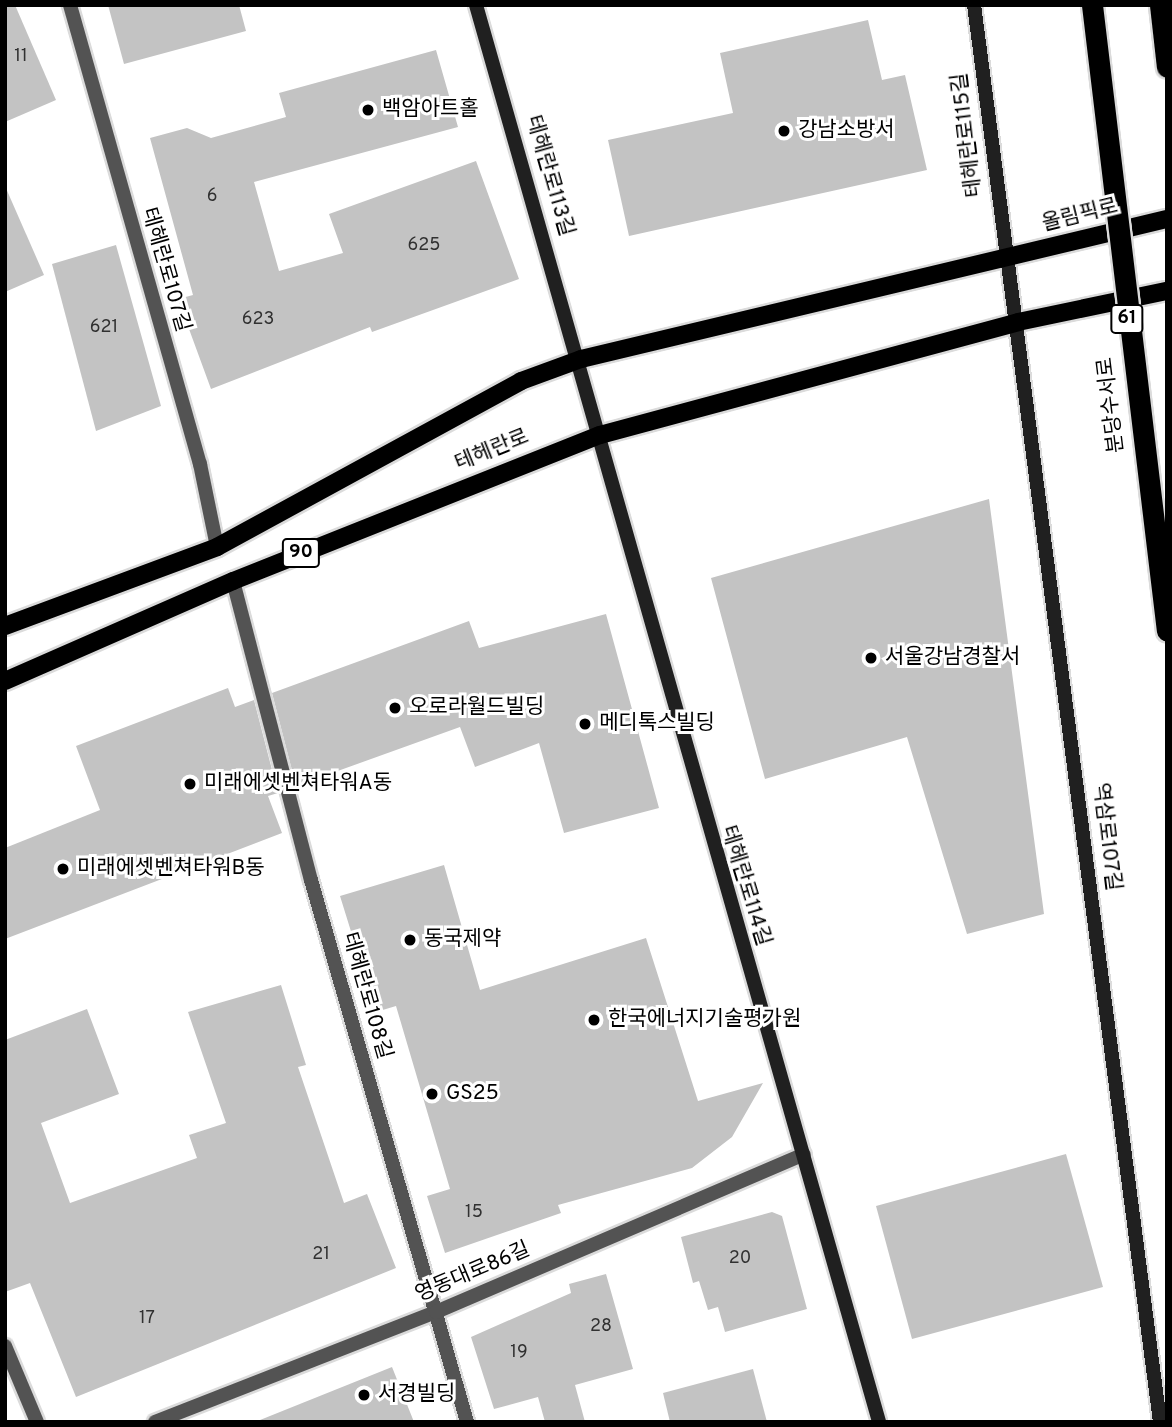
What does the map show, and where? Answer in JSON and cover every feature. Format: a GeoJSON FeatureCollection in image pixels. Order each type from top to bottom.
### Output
{"type":"FeatureCollection","features":[{"type":"Feature","properties":{"kind":"highway","name":"분당수서로"},"geometry":{"type":"LineString","coordinates":[[1092,5],[1167,631]]}},
{"type":"Feature","properties":{"kind":"highway"},"geometry":{"type":"LineString","coordinates":[[1160,5],[1167,67]]}},
{"type":"Feature","properties":{"kind":"main road","name":"올림픽로"},"geometry":{"type":"LineString","coordinates":[[1004,259],[1167,219]]}},
{"type":"Feature","properties":{"kind":"main road","name":"테헤란로"},"geometry":{"type":"LineString","coordinates":[[5,626],[217,547],[521,381],[580,359],[1004,259]]}},
{"type":"Feature","properties":{"kind":"main road","name":"90"},"geometry":{"type":"LineString","coordinates":[[1018,322],[1167,291]]}},
{"type":"Feature","properties":{"kind":"main road","name":"테헤란로"},"geometry":{"type":"LineString","coordinates":[[5,681],[233,581],[600,435],[1018,322]]}},
{"type":"Feature","properties":{"kind":"street","name":"테헤란로107길"},"geometry":{"type":"LineString","coordinates":[[70,5],[200,464],[217,547]]}},
{"type":"Feature","properties":{"kind":"street","name":"테헤란로113길"},"geometry":{"type":"LineString","coordinates":[[475,5],[580,359]]}},
{"type":"Feature","properties":{"kind":"street","name":"테헤란로115길"},"geometry":{"type":"LineString","coordinates":[[974,5],[1004,259]]}},
{"type":"Feature","properties":{"kind":"street","name":"역삼로107길"},"geometry":{"type":"LineString","coordinates":[[1004,259],[1018,322],[1160,1422]]}},
{"type":"Feature","properties":{"kind":"street","name":"테헤란로114길"},"geometry":{"type":"LineString","coordinates":[[580,359],[625,547],[804,1154],[879,1422]]}},
{"type":"Feature","properties":{"kind":"street","name":"테헤란로108길"},"geometry":{"type":"LineString","coordinates":[[233,581],[311,880],[467,1422]]}},
{"type":"Feature","properties":{"kind":"street","name":"영동대로86길"},"geometry":{"type":"LineString","coordinates":[[155,1422],[436,1312],[804,1154]]}},
{"type":"Feature","properties":{"kind":"street"},"geometry":{"type":"LineString","coordinates":[[5,1346],[37,1422]]}},
{"type":"Feature","properties":{"kind":"building"},"geometry":{"type":"Polygon","coordinates":[[[5,5],[15,5],[56,100],[5,122],[5,5]]]}},
{"type":"Feature","properties":{"kind":"building"},"geometry":{"type":"Polygon","coordinates":[[[108,5],[239,5],[246,31],[124,64],[108,5]]]}},
{"type":"Feature","properties":{"kind":"building","name":"강남소방서"},"geometry":{"type":"Polygon","coordinates":[[[868,20],[882,80],[905,75],[927,170],[629,236],[608,140],[733,113],[720,53],[868,20]]]}},
{"type":"Feature","properties":{"kind":"building"},"geometry":{"type":"Polygon","coordinates":[[[436,50],[458,127],[254,182],[279,271],[343,253],[329,214],[476,161],[519,279],[372,332],[370,327],[211,389],[178,299],[193,295],[150,138],[187,128],[211,138],[286,117],[279,93],[436,50]]]}},
{"type":"Feature","properties":{"kind":"building"},"geometry":{"type":"Polygon","coordinates":[[[5,186],[44,275],[5,292],[5,186]]]}},
{"type":"Feature","properties":{"kind":"building"},"geometry":{"type":"Polygon","coordinates":[[[116,245],[161,406],[96,431],[52,264],[116,245]]]}},
{"type":"Feature","properties":{"kind":"building","name":"서울강남경찰서"},"geometry":{"type":"Polygon","coordinates":[[[989,499],[1044,914],[967,934],[907,737],[765,779],[711,578],[989,499]]]}},
{"type":"Feature","properties":{"kind":"building"},"geometry":{"type":"Polygon","coordinates":[[[606,614],[659,808],[564,833],[539,743],[475,767],[460,727],[296,786],[272,693],[469,621],[479,648],[606,614]]]}},
{"type":"Feature","properties":{"kind":"building","name":"미래에셋벤쳐타워A동"},"geometry":{"type":"Polygon","coordinates":[[[228,688],[235,707],[254,700],[278,793],[268,796],[282,833],[5,939],[5,848],[100,810],[76,746],[228,688]]]}},
{"type":"Feature","properties":{"kind":"building"},"geometry":{"type":"Polygon","coordinates":[[[444,865],[480,990],[646,938],[698,1101],[763,1083],[732,1137],[692,1168],[558,1205],[561,1213],[445,1253],[427,1196],[450,1189],[396,1006],[376,1012],[340,896],[444,865]]]}},
{"type":"Feature","properties":{"kind":"building"},"geometry":{"type":"Polygon","coordinates":[[[281,985],[306,1065],[298,1067],[344,1203],[367,1194],[396,1268],[76,1397],[30,1283],[5,1292],[5,1040],[87,1009],[119,1094],[41,1123],[70,1203],[197,1158],[189,1135],[226,1123],[188,1012],[281,985]]]}},
{"type":"Feature","properties":{"kind":"building"},"geometry":{"type":"Polygon","coordinates":[[[1066,1154],[1103,1287],[912,1339],[876,1206],[1066,1154]]]}},
{"type":"Feature","properties":{"kind":"building"},"geometry":{"type":"Polygon","coordinates":[[[772,1212],[782,1216],[807,1309],[725,1332],[718,1307],[708,1310],[699,1281],[693,1283],[681,1237],[772,1212]]]}},
{"type":"Feature","properties":{"kind":"building"},"geometry":{"type":"Polygon","coordinates":[[[606,1274],[633,1369],[575,1385],[585,1422],[545,1422],[538,1397],[494,1409],[471,1337],[571,1293],[569,1284],[606,1274]]]}},
{"type":"Feature","properties":{"kind":"building","name":"서경빌딩"},"geometry":{"type":"Polygon","coordinates":[[[392,1367],[414,1422],[260,1422],[260,1420],[392,1367]]]}},
{"type":"Feature","properties":{"kind":"building"},"geometry":{"type":"Polygon","coordinates":[[[753,1369],[767,1422],[670,1422],[663,1393],[753,1369]]]}},
{"type":"Feature","properties":{"kind":"place","name":"백암아트홀"},"geometry":{"type":"Point","coordinates":[368,110]}},
{"type":"Feature","properties":{"kind":"place","name":"강남소방서"},"geometry":{"type":"Point","coordinates":[784,131]}},
{"type":"Feature","properties":{"kind":"place","name":"서울강남경찰서"},"geometry":{"type":"Point","coordinates":[871,658]}},
{"type":"Feature","properties":{"kind":"place","name":"오로라월드빌딩"},"geometry":{"type":"Point","coordinates":[395,708]}},
{"type":"Feature","properties":{"kind":"place","name":"메디톡스빌딩"},"geometry":{"type":"Point","coordinates":[585,724]}},
{"type":"Feature","properties":{"kind":"place","name":"미래에셋벤쳐타워A동"},"geometry":{"type":"Point","coordinates":[190,784]}},
{"type":"Feature","properties":{"kind":"place","name":"미래에셋벤쳐타워B동"},"geometry":{"type":"Point","coordinates":[63,869]}},
{"type":"Feature","properties":{"kind":"place","name":"동국제약"},"geometry":{"type":"Point","coordinates":[410,940]}},
{"type":"Feature","properties":{"kind":"place","name":"한국에너지기술평가원"},"geometry":{"type":"Point","coordinates":[594,1020]}},
{"type":"Feature","properties":{"kind":"place","name":"GS25"},"geometry":{"type":"Point","coordinates":[432,1094]}},
{"type":"Feature","properties":{"kind":"place","name":"서경빌딩"},"geometry":{"type":"Point","coordinates":[364,1395]}}]}
